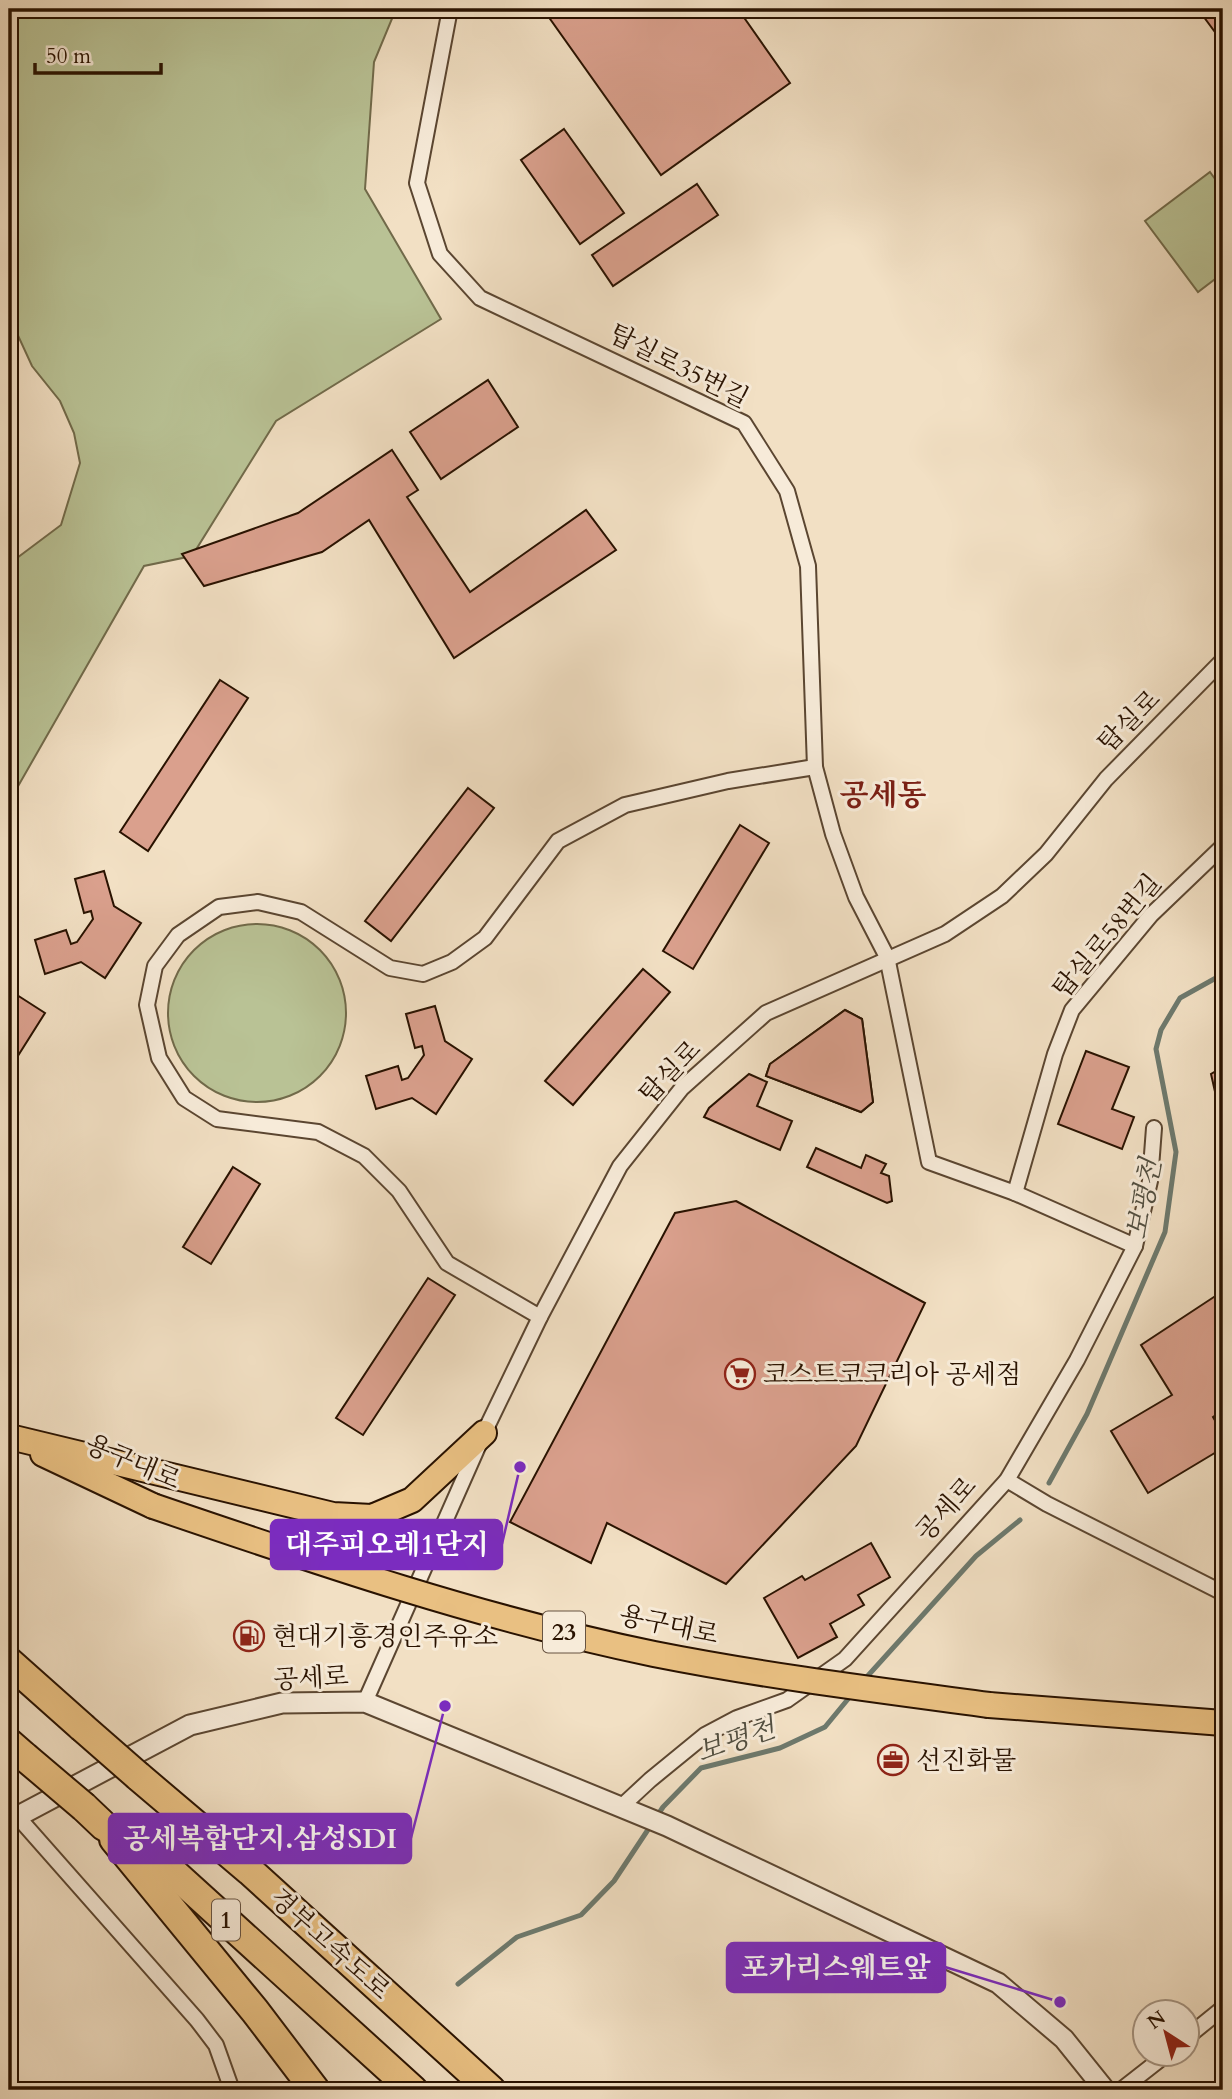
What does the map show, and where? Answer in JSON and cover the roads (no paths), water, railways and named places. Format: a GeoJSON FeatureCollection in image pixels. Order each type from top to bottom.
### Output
{"type":"FeatureCollection","features":[{"type":"Feature","properties":{"kind":"highway"},"geometry":{"type":"LineString","coordinates":[[10,1436],[319,1512],[372,1517],[412,1500],[484,1433]]}},
{"type":"Feature","properties":{"kind":"highway","name":"용구대로"},"geometry":{"type":"LineString","coordinates":[[10,1436],[85,1476],[153,1506],[344,1570],[640,1651],[765,1675],[989,1705],[1223,1723]]}},
{"type":"Feature","properties":{"kind":"highway","name":"경부고속도로"},"geometry":{"type":"LineString","coordinates":[[9,1662],[250,1871],[491,2090]]}},
{"type":"Feature","properties":{"kind":"highway","name":"경부고속도로"},"geometry":{"type":"LineString","coordinates":[[17,1750],[94,1816],[154,1855],[413,2090]]}},
{"type":"Feature","properties":{"kind":"highway"},"geometry":{"type":"LineString","coordinates":[[94,1816],[255,2011],[311,2087]]}},
{"type":"Feature","properties":{"kind":"street","name":"탑실로35번길"},"geometry":{"type":"LineString","coordinates":[[450,9],[417,183],[440,254],[480,298],[744,423],[787,491],[808,566],[815,767],[856,897],[887,957],[929,1162],[1015,1193]]}},
{"type":"Feature","properties":{"kind":"street","name":"탑실로"},"geometry":{"type":"LineString","coordinates":[[365,1702],[484,1433],[540,1317],[620,1166],[681,1088],[766,1013],[887,957],[945,934],[1002,896],[1046,854],[1106,779],[1223,660]]}},
{"type":"Feature","properties":{"kind":"street"},"geometry":{"type":"LineString","coordinates":[[540,1317],[447,1263],[399,1191],[364,1156],[318,1132],[217,1119],[184,1098],[159,1058],[147,1004],[155,967],[178,935],[219,907],[258,902],[301,912],[390,968],[423,974],[452,962],[485,938],[558,841],[625,805],[728,781],[815,767]]}},
{"type":"Feature","properties":{"kind":"street","name":"탑실로58번길"},"geometry":{"type":"LineString","coordinates":[[1015,1193],[1055,1054],[1072,1010],[1151,915],[1223,846]]}},
{"type":"Feature","properties":{"kind":"street","name":"공세로"},"geometry":{"type":"LineString","coordinates":[[13,1818],[190,1725],[282,1703],[365,1702],[628,1809],[660,1771],[705,1735],[737,1718],[787,1700],[845,1659],[1007,1480],[1077,1360],[1135,1246],[1150,1181],[1154,1128]]}},
{"type":"Feature","properties":{"kind":"street"},"geometry":{"type":"LineString","coordinates":[[1015,1193],[1135,1246]]}},
{"type":"Feature","properties":{"kind":"street"},"geometry":{"type":"LineString","coordinates":[[1007,1480],[1047,1504],[1221,1589]]}},
{"type":"Feature","properties":{"kind":"street"},"geometry":{"type":"LineString","coordinates":[[628,1809],[998,1983],[1064,2039],[1105,2090]]}},
{"type":"Feature","properties":{"kind":"street"},"geometry":{"type":"LineString","coordinates":[[13,1818],[197,2020],[216,2045],[232,2090]]}},
{"type":"Feature","properties":{"kind":"street"},"geometry":{"type":"LineString","coordinates":[[1200,2027],[1223,2008]]}},
{"type":"Feature","properties":{"kind":"street"},"geometry":{"type":"LineString","coordinates":[[1121,2090],[1148,2068]]}},
{"type":"Feature","properties":{"kind":"waterway","name":"보평천"},"geometry":{"type":"LineString","coordinates":[[1049,1483],[1087,1414],[1165,1232],[1176,1152],[1156,1049],[1161,1030],[1180,998],[1223,974]]}},
{"type":"Feature","properties":{"kind":"waterway","name":"보평천"},"geometry":{"type":"LineString","coordinates":[[864,1680],[976,1556],[1020,1520]]}},
{"type":"Feature","properties":{"kind":"waterway","name":"보평천"},"geometry":{"type":"LineString","coordinates":[[458,1984],[517,1937],[581,1915],[614,1881],[663,1807],[701,1768],[780,1748],[825,1727],[853,1693]]}},
{"type":"Feature","properties":{"kind":"place","name":"코스트코코리아 공세점"},"geometry":{"type":"Point","coordinates":[740,1374]}},
{"type":"Feature","properties":{"kind":"place","name":"대주피오레1단지"},"geometry":{"type":"Point","coordinates":[520,1467]}},
{"type":"Feature","properties":{"kind":"place","name":"현대기흥경인주유소"},"geometry":{"type":"Point","coordinates":[249,1636]}},
{"type":"Feature","properties":{"kind":"place","name":"공세복합단지.삼성SDI"},"geometry":{"type":"Point","coordinates":[445,1706]}},
{"type":"Feature","properties":{"kind":"place","name":"선진화물"},"geometry":{"type":"Point","coordinates":[893,1760]}},
{"type":"Feature","properties":{"kind":"place","name":"포카리스웨트앞"},"geometry":{"type":"Point","coordinates":[1060,2002]}},
{"type":"Feature","properties":{"kind":"district","name":"공세동"},"geometry":{"type":"Point","coordinates":[883,795]}}]}
